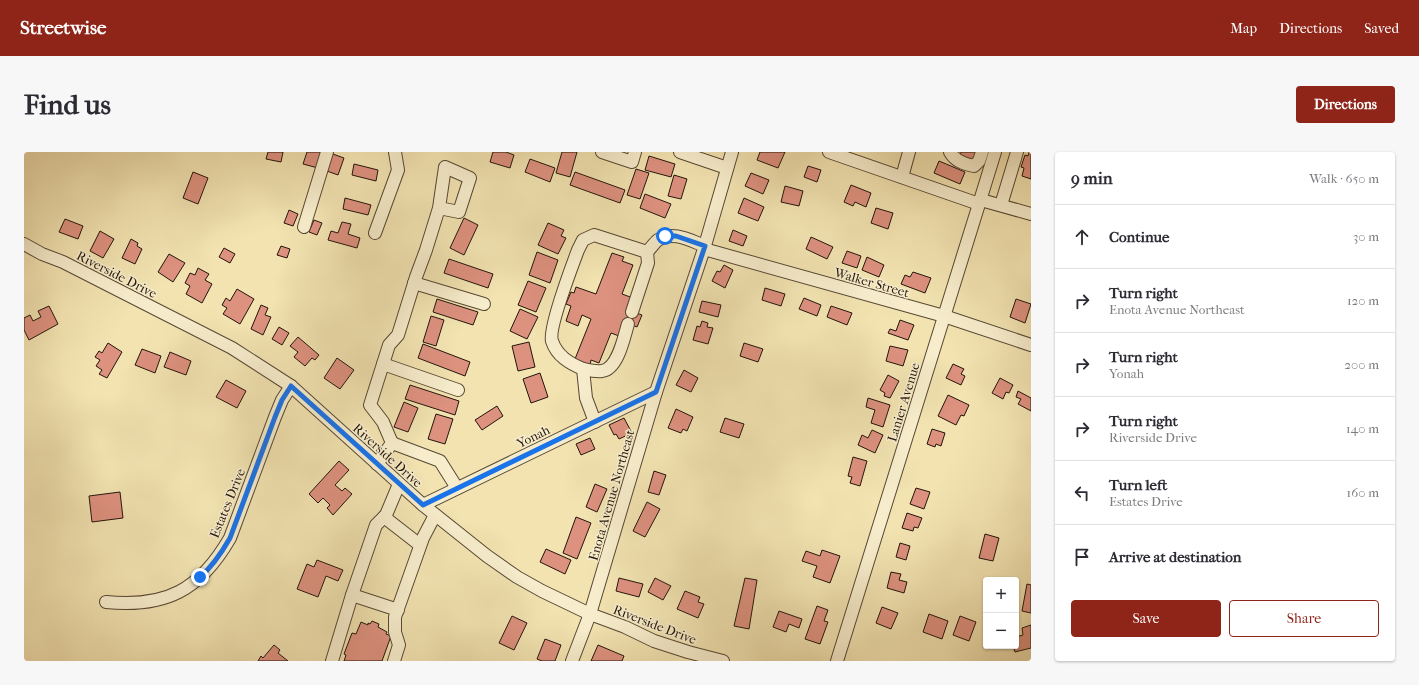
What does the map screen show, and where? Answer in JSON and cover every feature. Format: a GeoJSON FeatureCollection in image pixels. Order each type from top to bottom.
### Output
{"type":"FeatureCollection","features":[{"type":"Feature","properties":{"kind":"street"},"geometry":{"type":"LineString","coordinates":[[304,227],[327,152]]}},
{"type":"Feature","properties":{"kind":"street"},"geometry":{"type":"LineString","coordinates":[[375,233],[398,170],[395,152]]}},
{"type":"Feature","properties":{"kind":"street"},"geometry":{"type":"LineString","coordinates":[[602,152],[632,162],[635,152]]}},
{"type":"Feature","properties":{"kind":"street"},"geometry":{"type":"LineString","coordinates":[[680,152],[727,168]]}},
{"type":"Feature","properties":{"kind":"street","name":"Enota Avenue Northeast"},"geometry":{"type":"LineString","coordinates":[[572,661],[590,614],[656,392],[704,248],[732,152]]}},
{"type":"Feature","properties":{"kind":"street"},"geometry":{"type":"LineString","coordinates":[[829,152],[980,202],[1001,205],[1031,214]]}},
{"type":"Feature","properties":{"kind":"street"},"geometry":{"type":"LineString","coordinates":[[902,177],[910,152]]}},
{"type":"Feature","properties":{"kind":"street"},"geometry":{"type":"LineString","coordinates":[[950,152],[956,160],[974,166],[979,161],[982,152]]}},
{"type":"Feature","properties":{"kind":"street","name":"Lanier Avenue"},"geometry":{"type":"LineString","coordinates":[[837,661],[995,152]]}},
{"type":"Feature","properties":{"kind":"street"},"geometry":{"type":"LineString","coordinates":[[1001,205],[1017,152]]}},
{"type":"Feature","properties":{"kind":"street"},"geometry":{"type":"LineString","coordinates":[[439,208],[398,335],[389,345],[370,405],[383,422],[392,443],[440,461],[457,488]]}},
{"type":"Feature","properties":{"kind":"street","name":"Riverside Drive"},"geometry":{"type":"LineString","coordinates":[[24,235],[63,262]]}},
{"type":"Feature","properties":{"kind":"street"},"geometry":{"type":"LineString","coordinates":[[628,324],[616,360],[610,368],[601,372],[583,369],[568,362],[559,355],[551,340],[552,326],[578,250],[583,240],[594,236],[647,252],[648,263],[632,312]]}},
{"type":"Feature","properties":{"kind":"street","name":"Walker Street"},"geometry":{"type":"LineString","coordinates":[[647,252],[658,240],[665,236],[676,236],[704,248],[944,316],[1031,345]]}},
{"type":"Feature","properties":{"kind":"street","name":"Riverside Drive"},"geometry":{"type":"LineString","coordinates":[[24,244],[42,254],[63,262],[232,348],[291,386],[423,505],[487,556],[517,577],[590,614],[625,627],[654,641],[723,661]]}},
{"type":"Feature","properties":{"kind":"street"},"geometry":{"type":"LineString","coordinates":[[414,283],[484,304]]}},
{"type":"Feature","properties":{"kind":"street"},"geometry":{"type":"LineString","coordinates":[[383,364],[458,390]]}},
{"type":"Feature","properties":{"kind":"street"},"geometry":{"type":"LineString","coordinates":[[583,369],[586,398],[595,422]]}},
{"type":"Feature","properties":{"kind":"street","name":"Estates Drive"},"geometry":{"type":"LineString","coordinates":[[106,602],[122,604],[156,601],[177,593],[193,584],[220,556],[230,538],[282,400],[291,386]]}},
{"type":"Feature","properties":{"kind":"street","name":"Yonah"},"geometry":{"type":"LineString","coordinates":[[423,505],[656,392]]}},
{"type":"Feature","properties":{"kind":"street"},"geometry":{"type":"LineString","coordinates":[[377,464],[392,443]]}},
{"type":"Feature","properties":{"kind":"street"},"geometry":{"type":"LineString","coordinates":[[332,661],[352,595],[376,525],[384,517],[399,484]]}},
{"type":"Feature","properties":{"kind":"street"},"geometry":{"type":"LineString","coordinates":[[394,661],[399,645],[395,632],[395,617],[420,545],[435,515]]}},
{"type":"Feature","properties":{"kind":"street"},"geometry":{"type":"LineString","coordinates":[[384,517],[420,545]]}},
{"type":"Feature","properties":{"kind":"street"},"geometry":{"type":"LineString","coordinates":[[352,595],[398,610]]}},
{"type":"Feature","properties":{"kind":"building"},"geometry":{"type":"Polygon","coordinates":[[[268,152],[283,152],[281,162],[266,159],[268,152]]]}},
{"type":"Feature","properties":{"kind":"building"},"geometry":{"type":"Polygon","coordinates":[[[307,152],[322,152],[318,168],[303,164],[307,152]]]}},
{"type":"Feature","properties":{"kind":"building"},"geometry":{"type":"Polygon","coordinates":[[[493,152],[506,152],[514,155],[510,168],[490,162],[493,152]]]}},
{"type":"Feature","properties":{"kind":"building"},"geometry":{"type":"Polygon","coordinates":[[[562,152],[577,152],[570,177],[556,173],[562,152]]]}},
{"type":"Feature","properties":{"kind":"building"},"geometry":{"type":"Polygon","coordinates":[[[760,152],[785,152],[778,168],[757,160],[760,152]]]}},
{"type":"Feature","properties":{"kind":"building"},"geometry":{"type":"Polygon","coordinates":[[[961,152],[979,152],[976,163],[959,158],[961,152]]]}},
{"type":"Feature","properties":{"kind":"building"},"geometry":{"type":"Polygon","coordinates":[[[1029,152],[1031,152],[1031,179],[1022,176],[1024,168],[1021,167],[1025,155],[1028,156],[1029,152]]]}},
{"type":"Feature","properties":{"kind":"building"},"geometry":{"type":"Polygon","coordinates":[[[330,153],[344,158],[338,175],[324,170],[330,153]]]}},
{"type":"Feature","properties":{"kind":"building"},"geometry":{"type":"Polygon","coordinates":[[[649,156],[675,164],[671,177],[645,170],[649,156]]]}},
{"type":"Feature","properties":{"kind":"building"},"geometry":{"type":"Polygon","coordinates":[[[530,159],[555,168],[550,182],[525,172],[530,159]]]}},
{"type":"Feature","properties":{"kind":"building"},"geometry":{"type":"Polygon","coordinates":[[[939,161],[965,172],[960,184],[934,173],[939,161]]]}},
{"type":"Feature","properties":{"kind":"building"},"geometry":{"type":"Polygon","coordinates":[[[354,164],[378,170],[376,181],[352,175],[354,164]]]}},
{"type":"Feature","properties":{"kind":"building"},"geometry":{"type":"Polygon","coordinates":[[[808,166],[821,170],[817,182],[804,177],[808,166]]]}},
{"type":"Feature","properties":{"kind":"building"},"geometry":{"type":"Polygon","coordinates":[[[636,169],[649,173],[640,199],[627,195],[636,169]]]}},
{"type":"Feature","properties":{"kind":"building"},"geometry":{"type":"Polygon","coordinates":[[[193,172],[208,178],[198,204],[183,198],[193,172]]]}},
{"type":"Feature","properties":{"kind":"building"},"geometry":{"type":"Polygon","coordinates":[[[575,172],[625,190],[620,203],[570,185],[575,172]]]}},
{"type":"Feature","properties":{"kind":"building"},"geometry":{"type":"Polygon","coordinates":[[[751,173],[769,180],[763,194],[745,186],[751,173]]]}},
{"type":"Feature","properties":{"kind":"building"},"geometry":{"type":"Polygon","coordinates":[[[674,175],[687,179],[681,199],[668,196],[674,175]]]}},
{"type":"Feature","properties":{"kind":"building"},"geometry":{"type":"Polygon","coordinates":[[[851,185],[871,193],[866,207],[855,202],[853,206],[844,202],[851,185]]]}},
{"type":"Feature","properties":{"kind":"building"},"geometry":{"type":"Polygon","coordinates":[[[785,186],[803,191],[799,206],[781,202],[785,186]]]}},
{"type":"Feature","properties":{"kind":"building"},"geometry":{"type":"Polygon","coordinates":[[[645,194],[671,204],[665,218],[640,208],[645,194]]]}},
{"type":"Feature","properties":{"kind":"building"},"geometry":{"type":"Polygon","coordinates":[[[345,198],[371,205],[368,215],[343,209],[345,198]]]}},
{"type":"Feature","properties":{"kind":"building"},"geometry":{"type":"Polygon","coordinates":[[[744,198],[764,207],[758,221],[738,213],[744,198]]]}},
{"type":"Feature","properties":{"kind":"building"},"geometry":{"type":"Polygon","coordinates":[[[876,208],[893,213],[888,229],[871,223],[876,208]]]}},
{"type":"Feature","properties":{"kind":"building"},"geometry":{"type":"Polygon","coordinates":[[[289,210],[298,214],[293,226],[284,223],[289,210]]]}},
{"type":"Feature","properties":{"kind":"building"},"geometry":{"type":"Polygon","coordinates":[[[464,218],[478,225],[464,255],[450,248],[464,218]]]}},
{"type":"Feature","properties":{"kind":"building"},"geometry":{"type":"Polygon","coordinates":[[[65,219],[83,226],[78,239],[59,232],[65,219]]]}},
{"type":"Feature","properties":{"kind":"building"},"geometry":{"type":"Polygon","coordinates":[[[314,220],[322,223],[317,235],[309,232],[314,220]]]}},
{"type":"Feature","properties":{"kind":"building"},"geometry":{"type":"Polygon","coordinates":[[[342,222],[351,224],[348,234],[360,238],[357,248],[328,240],[331,231],[338,233],[342,222]]]}},
{"type":"Feature","properties":{"kind":"building"},"geometry":{"type":"Polygon","coordinates":[[[548,223],[564,230],[561,236],[566,238],[558,254],[538,245],[548,223]]]}},
{"type":"Feature","properties":{"kind":"building"},"geometry":{"type":"Polygon","coordinates":[[[733,230],[747,236],[743,246],[729,241],[733,230]]]}},
{"type":"Feature","properties":{"kind":"building"},"geometry":{"type":"Polygon","coordinates":[[[100,231],[114,239],[103,258],[90,251],[100,231]]]}},
{"type":"Feature","properties":{"kind":"building"},"geometry":{"type":"Polygon","coordinates":[[[811,237],[833,247],[827,259],[806,249],[811,237]]]}},
{"type":"Feature","properties":{"kind":"building"},"geometry":{"type":"Polygon","coordinates":[[[131,239],[138,243],[137,246],[142,249],[135,264],[122,258],[131,239]]]}},
{"type":"Feature","properties":{"kind":"building"},"geometry":{"type":"Polygon","coordinates":[[[281,246],[290,249],[287,258],[277,255],[281,246]]]}},
{"type":"Feature","properties":{"kind":"building"},"geometry":{"type":"Polygon","coordinates":[[[224,248],[235,254],[230,263],[219,257],[224,248]]]}},
{"type":"Feature","properties":{"kind":"building"},"geometry":{"type":"Polygon","coordinates":[[[847,251],[861,256],[857,268],[842,263],[847,251]]]}},
{"type":"Feature","properties":{"kind":"building"},"geometry":{"type":"Polygon","coordinates":[[[537,252],[558,260],[550,283],[529,275],[537,252]]]}},
{"type":"Feature","properties":{"kind":"building"},"geometry":{"type":"Polygon","coordinates":[[[612,253],[624,257],[622,261],[633,265],[622,294],[633,298],[628,310],[642,315],[637,327],[625,322],[619,336],[611,333],[599,363],[591,360],[590,365],[575,359],[591,319],[582,315],[578,326],[566,321],[571,306],[566,304],[571,292],[574,293],[576,287],[596,294],[612,253]]]}},
{"type":"Feature","properties":{"kind":"building"},"geometry":{"type":"Polygon","coordinates":[[[169,254],[185,263],[173,282],[158,272],[169,254]]]}},
{"type":"Feature","properties":{"kind":"building"},"geometry":{"type":"Polygon","coordinates":[[[867,257],[884,265],[879,277],[862,270],[867,257]]]}},
{"type":"Feature","properties":{"kind":"building"},"geometry":{"type":"Polygon","coordinates":[[[449,259],[493,274],[488,288],[444,273],[449,259]]]}},
{"type":"Feature","properties":{"kind":"building"},"geometry":{"type":"Polygon","coordinates":[[[724,265],[733,270],[725,288],[712,281],[717,271],[720,272],[724,265]]]}},
{"type":"Feature","properties":{"kind":"building"},"geometry":{"type":"Polygon","coordinates":[[[198,268],[209,274],[205,280],[212,284],[202,303],[186,294],[190,286],[185,283],[190,273],[195,275],[198,268]]]}},
{"type":"Feature","properties":{"kind":"building"},"geometry":{"type":"Polygon","coordinates":[[[913,272],[931,278],[925,293],[901,284],[905,275],[910,277],[913,272]]]}},
{"type":"Feature","properties":{"kind":"building"},"geometry":{"type":"Polygon","coordinates":[[[528,281],[546,288],[536,312],[518,305],[528,281]]]}},
{"type":"Feature","properties":{"kind":"building"},"geometry":{"type":"Polygon","coordinates":[[[765,288],[785,294],[781,306],[762,300],[765,288]]]}},
{"type":"Feature","properties":{"kind":"building"},"geometry":{"type":"Polygon","coordinates":[[[237,289],[254,299],[240,324],[223,314],[227,308],[222,305],[226,298],[230,301],[237,289]]]}},
{"type":"Feature","properties":{"kind":"building"},"geometry":{"type":"Polygon","coordinates":[[[804,298],[821,305],[817,316],[799,309],[804,298]]]}},
{"type":"Feature","properties":{"kind":"building"},"geometry":{"type":"Polygon","coordinates":[[[437,299],[478,312],[473,325],[433,312],[437,299]]]}},
{"type":"Feature","properties":{"kind":"building"},"geometry":{"type":"Polygon","coordinates":[[[1016,299],[1031,304],[1025,323],[1010,317],[1016,299]]]}},
{"type":"Feature","properties":{"kind":"building"},"geometry":{"type":"Polygon","coordinates":[[[702,301],[721,305],[718,317],[699,312],[702,301]]]}},
{"type":"Feature","properties":{"kind":"building"},"geometry":{"type":"Polygon","coordinates":[[[261,305],[268,308],[265,315],[271,317],[263,335],[251,329],[261,305]]]}},
{"type":"Feature","properties":{"kind":"building"},"geometry":{"type":"Polygon","coordinates":[[[49,306],[58,324],[29,340],[24,330],[24,318],[30,315],[33,321],[41,317],[38,311],[49,306]]]}},
{"type":"Feature","properties":{"kind":"building"},"geometry":{"type":"Polygon","coordinates":[[[831,306],[852,313],[847,325],[827,317],[831,306]]]}},
{"type":"Feature","properties":{"kind":"building"},"geometry":{"type":"Polygon","coordinates":[[[520,309],[538,317],[527,339],[510,331],[520,309]]]}},
{"type":"Feature","properties":{"kind":"building"},"geometry":{"type":"Polygon","coordinates":[[[431,316],[444,320],[436,346],[423,342],[431,316]]]}},
{"type":"Feature","properties":{"kind":"building"},"geometry":{"type":"Polygon","coordinates":[[[900,320],[914,325],[908,340],[888,333],[890,329],[896,331],[900,320]]]}},
{"type":"Feature","properties":{"kind":"building"},"geometry":{"type":"Polygon","coordinates":[[[702,321],[708,323],[707,327],[713,328],[708,344],[693,340],[697,326],[700,327],[702,321]]]}},
{"type":"Feature","properties":{"kind":"building"},"geometry":{"type":"Polygon","coordinates":[[[279,327],[289,333],[282,345],[272,339],[279,327]]]}},
{"type":"Feature","properties":{"kind":"building"},"geometry":{"type":"Polygon","coordinates":[[[298,337],[319,355],[315,360],[312,358],[305,366],[294,357],[298,352],[290,346],[298,337]]]}},
{"type":"Feature","properties":{"kind":"building"},"geometry":{"type":"Polygon","coordinates":[[[529,342],[535,367],[518,371],[512,346],[529,342]]]}},
{"type":"Feature","properties":{"kind":"building"},"geometry":{"type":"Polygon","coordinates":[[[108,343],[122,352],[107,378],[99,374],[102,370],[96,366],[100,360],[95,357],[99,351],[102,353],[108,343]]]}},
{"type":"Feature","properties":{"kind":"building"},"geometry":{"type":"Polygon","coordinates":[[[744,343],[763,349],[758,362],[740,356],[744,343]]]}},
{"type":"Feature","properties":{"kind":"building"},"geometry":{"type":"Polygon","coordinates":[[[423,344],[470,362],[465,376],[418,358],[423,344]]]}},
{"type":"Feature","properties":{"kind":"building"},"geometry":{"type":"Polygon","coordinates":[[[890,346],[908,350],[903,366],[886,361],[890,346]]]}},
{"type":"Feature","properties":{"kind":"building"},"geometry":{"type":"Polygon","coordinates":[[[142,349],[161,356],[155,373],[135,365],[142,349]]]}},
{"type":"Feature","properties":{"kind":"building"},"geometry":{"type":"Polygon","coordinates":[[[170,352],[191,361],[186,375],[164,367],[170,352]]]}},
{"type":"Feature","properties":{"kind":"building"},"geometry":{"type":"Polygon","coordinates":[[[337,358],[354,370],[340,389],[324,378],[337,358]]]}},
{"type":"Feature","properties":{"kind":"building"},"geometry":{"type":"Polygon","coordinates":[[[953,364],[964,369],[961,374],[965,376],[961,385],[946,378],[953,364]]]}},
{"type":"Feature","properties":{"kind":"building"},"geometry":{"type":"Polygon","coordinates":[[[684,370],[698,378],[691,392],[676,385],[684,370]]]}},
{"type":"Feature","properties":{"kind":"building"},"geometry":{"type":"Polygon","coordinates":[[[540,373],[548,397],[531,403],[523,379],[540,373]]]}},
{"type":"Feature","properties":{"kind":"building"},"geometry":{"type":"Polygon","coordinates":[[[888,375],[899,381],[890,398],[884,396],[885,393],[880,390],[888,375]]]}},
{"type":"Feature","properties":{"kind":"building"},"geometry":{"type":"Polygon","coordinates":[[[1000,378],[1013,385],[1009,393],[1006,392],[1003,399],[992,393],[1000,378]]]}},
{"type":"Feature","properties":{"kind":"building"},"geometry":{"type":"Polygon","coordinates":[[[226,380],[246,391],[237,408],[216,397],[226,380]]]}},
{"type":"Feature","properties":{"kind":"building"},"geometry":{"type":"Polygon","coordinates":[[[410,385],[459,401],[455,415],[405,399],[410,385]]]}},
{"type":"Feature","properties":{"kind":"building"},"geometry":{"type":"Polygon","coordinates":[[[1018,391],[1031,398],[1031,411],[1018,404],[1021,399],[1016,397],[1018,391]]]}},
{"type":"Feature","properties":{"kind":"building"},"geometry":{"type":"Polygon","coordinates":[[[948,395],[969,405],[964,416],[961,415],[956,425],[938,416],[948,395]]]}},
{"type":"Feature","properties":{"kind":"building"},"geometry":{"type":"Polygon","coordinates":[[[868,398],[890,405],[883,427],[871,423],[875,410],[866,407],[868,398]]]}},
{"type":"Feature","properties":{"kind":"building"},"geometry":{"type":"Polygon","coordinates":[[[404,402],[418,408],[408,432],[394,427],[404,402]]]}},
{"type":"Feature","properties":{"kind":"building"},"geometry":{"type":"Polygon","coordinates":[[[497,406],[503,416],[482,430],[475,420],[497,406]]]}},
{"type":"Feature","properties":{"kind":"building"},"geometry":{"type":"Polygon","coordinates":[[[676,409],[693,417],[687,431],[683,429],[681,433],[668,428],[676,409]]]}},
{"type":"Feature","properties":{"kind":"building"},"geometry":{"type":"Polygon","coordinates":[[[436,414],[453,419],[445,444],[428,439],[436,414]]]}},
{"type":"Feature","properties":{"kind":"building"},"geometry":{"type":"Polygon","coordinates":[[[624,418],[632,433],[619,439],[616,434],[614,435],[609,425],[624,418]]]}},
{"type":"Feature","properties":{"kind":"building"},"geometry":{"type":"Polygon","coordinates":[[[725,418],[744,424],[739,438],[720,432],[725,418]]]}},
{"type":"Feature","properties":{"kind":"building"},"geometry":{"type":"Polygon","coordinates":[[[932,429],[945,433],[941,446],[936,444],[935,447],[927,444],[932,429]]]}},
{"type":"Feature","properties":{"kind":"building"},"geometry":{"type":"Polygon","coordinates":[[[872,430],[883,435],[875,453],[858,445],[862,435],[868,438],[872,430]]]}},
{"type":"Feature","properties":{"kind":"building"},"geometry":{"type":"Polygon","coordinates":[[[590,438],[595,449],[581,455],[576,444],[590,438]]]}},
{"type":"Feature","properties":{"kind":"building"},"geometry":{"type":"Polygon","coordinates":[[[853,457],[867,461],[860,486],[850,483],[852,477],[848,476],[853,457]]]}},
{"type":"Feature","properties":{"kind":"building"},"geometry":{"type":"Polygon","coordinates":[[[339,461],[349,470],[335,485],[342,491],[345,488],[352,494],[333,515],[327,508],[330,505],[323,498],[318,503],[309,494],[339,461]]]}},
{"type":"Feature","properties":{"kind":"building"},"geometry":{"type":"Polygon","coordinates":[[[654,471],[666,475],[659,495],[648,492],[654,471]]]}},
{"type":"Feature","properties":{"kind":"building"},"geometry":{"type":"Polygon","coordinates":[[[595,484],[607,489],[597,512],[586,507],[595,484]]]}},
{"type":"Feature","properties":{"kind":"building"},"geometry":{"type":"Polygon","coordinates":[[[916,488],[930,492],[924,509],[910,504],[916,488]]]}},
{"type":"Feature","properties":{"kind":"building"},"geometry":{"type":"Polygon","coordinates":[[[120,492],[123,518],[92,522],[89,496],[120,492]]]}},
{"type":"Feature","properties":{"kind":"building"},"geometry":{"type":"Polygon","coordinates":[[[647,502],[660,509],[645,537],[633,531],[647,502]]]}},
{"type":"Feature","properties":{"kind":"building"},"geometry":{"type":"Polygon","coordinates":[[[907,513],[922,518],[918,528],[914,527],[913,531],[902,528],[907,513]]]}},
{"type":"Feature","properties":{"kind":"building"},"geometry":{"type":"Polygon","coordinates":[[[576,517],[591,523],[577,559],[563,553],[576,517]]]}},
{"type":"Feature","properties":{"kind":"building"},"geometry":{"type":"Polygon","coordinates":[[[985,534],[999,538],[993,561],[979,558],[985,534]]]}},
{"type":"Feature","properties":{"kind":"building"},"geometry":{"type":"Polygon","coordinates":[[[900,543],[910,546],[906,560],[896,557],[900,543]]]}},
{"type":"Feature","properties":{"kind":"building"},"geometry":{"type":"Polygon","coordinates":[[[546,549],[571,560],[565,574],[540,562],[546,549]]]}},
{"type":"Feature","properties":{"kind":"building"},"geometry":{"type":"Polygon","coordinates":[[[822,550],[840,556],[830,583],[813,577],[817,566],[802,561],[806,551],[820,556],[822,550]]]}},
{"type":"Feature","properties":{"kind":"building"},"geometry":{"type":"Polygon","coordinates":[[[317,560],[343,570],[338,581],[326,576],[318,597],[297,589],[307,564],[314,567],[317,560]]]}},
{"type":"Feature","properties":{"kind":"building"},"geometry":{"type":"Polygon","coordinates":[[[891,572],[901,574],[899,580],[907,582],[904,593],[887,588],[891,572]]]}},
{"type":"Feature","properties":{"kind":"building"},"geometry":{"type":"Polygon","coordinates":[[[619,578],[643,584],[639,597],[616,591],[619,578]]]}},
{"type":"Feature","properties":{"kind":"building"},"geometry":{"type":"Polygon","coordinates":[[[655,578],[671,586],[663,600],[648,592],[655,578]]]}},
{"type":"Feature","properties":{"kind":"building"},"geometry":{"type":"Polygon","coordinates":[[[745,578],[757,580],[749,629],[734,626],[745,578]]]}},
{"type":"Feature","properties":{"kind":"building"},"geometry":{"type":"Polygon","coordinates":[[[1027,584],[1031,585],[1031,613],[1022,611],[1027,584]]]}},
{"type":"Feature","properties":{"kind":"building"},"geometry":{"type":"Polygon","coordinates":[[[685,591],[700,597],[698,602],[704,604],[698,618],[677,609],[685,591]]]}},
{"type":"Feature","properties":{"kind":"building"},"geometry":{"type":"Polygon","coordinates":[[[817,606],[828,610],[824,621],[828,622],[820,644],[805,639],[817,606]]]}},
{"type":"Feature","properties":{"kind":"building"},"geometry":{"type":"Polygon","coordinates":[[[882,607],[898,613],[891,629],[876,623],[882,607]]]}},
{"type":"Feature","properties":{"kind":"building"},"geometry":{"type":"Polygon","coordinates":[[[779,611],[802,619],[799,628],[789,624],[786,632],[773,627],[779,611]]]}},
{"type":"Feature","properties":{"kind":"building"},"geometry":{"type":"Polygon","coordinates":[[[929,614],[948,621],[942,639],[923,632],[929,614]]]}},
{"type":"Feature","properties":{"kind":"building"},"geometry":{"type":"Polygon","coordinates":[[[512,616],[527,623],[514,650],[499,643],[512,616]]]}},
{"type":"Feature","properties":{"kind":"building"},"geometry":{"type":"Polygon","coordinates":[[[960,616],[976,622],[969,641],[953,635],[960,616]]]}},
{"type":"Feature","properties":{"kind":"building"},"geometry":{"type":"Polygon","coordinates":[[[372,621],[379,624],[378,627],[387,632],[386,634],[391,636],[382,661],[344,661],[346,655],[344,654],[352,633],[356,634],[361,622],[368,625],[368,623],[370,624],[372,621]]]}},
{"type":"Feature","properties":{"kind":"building"},"geometry":{"type":"Polygon","coordinates":[[[1031,625],[1031,648],[1015,652],[1014,649],[1019,649],[1019,636],[1023,635],[1022,628],[1031,625]]]}},
{"type":"Feature","properties":{"kind":"building"},"geometry":{"type":"Polygon","coordinates":[[[545,639],[561,645],[555,661],[542,661],[537,659],[545,639]]]}},
{"type":"Feature","properties":{"kind":"building"},"geometry":{"type":"Polygon","coordinates":[[[274,645],[280,650],[278,653],[288,661],[258,661],[261,656],[263,658],[274,645]]]}},
{"type":"Feature","properties":{"kind":"building"},"geometry":{"type":"Polygon","coordinates":[[[598,645],[624,656],[622,661],[591,661],[598,645]]]}},
{"type":"Feature","properties":{"kind":"route"},"geometry":{"type":"LineString","coordinates":[[200,577],[220,556],[230,538],[275,417],[282,400],[291,386],[423,505],[656,392],[705,246],[676,236],[665,236]]}}]}
